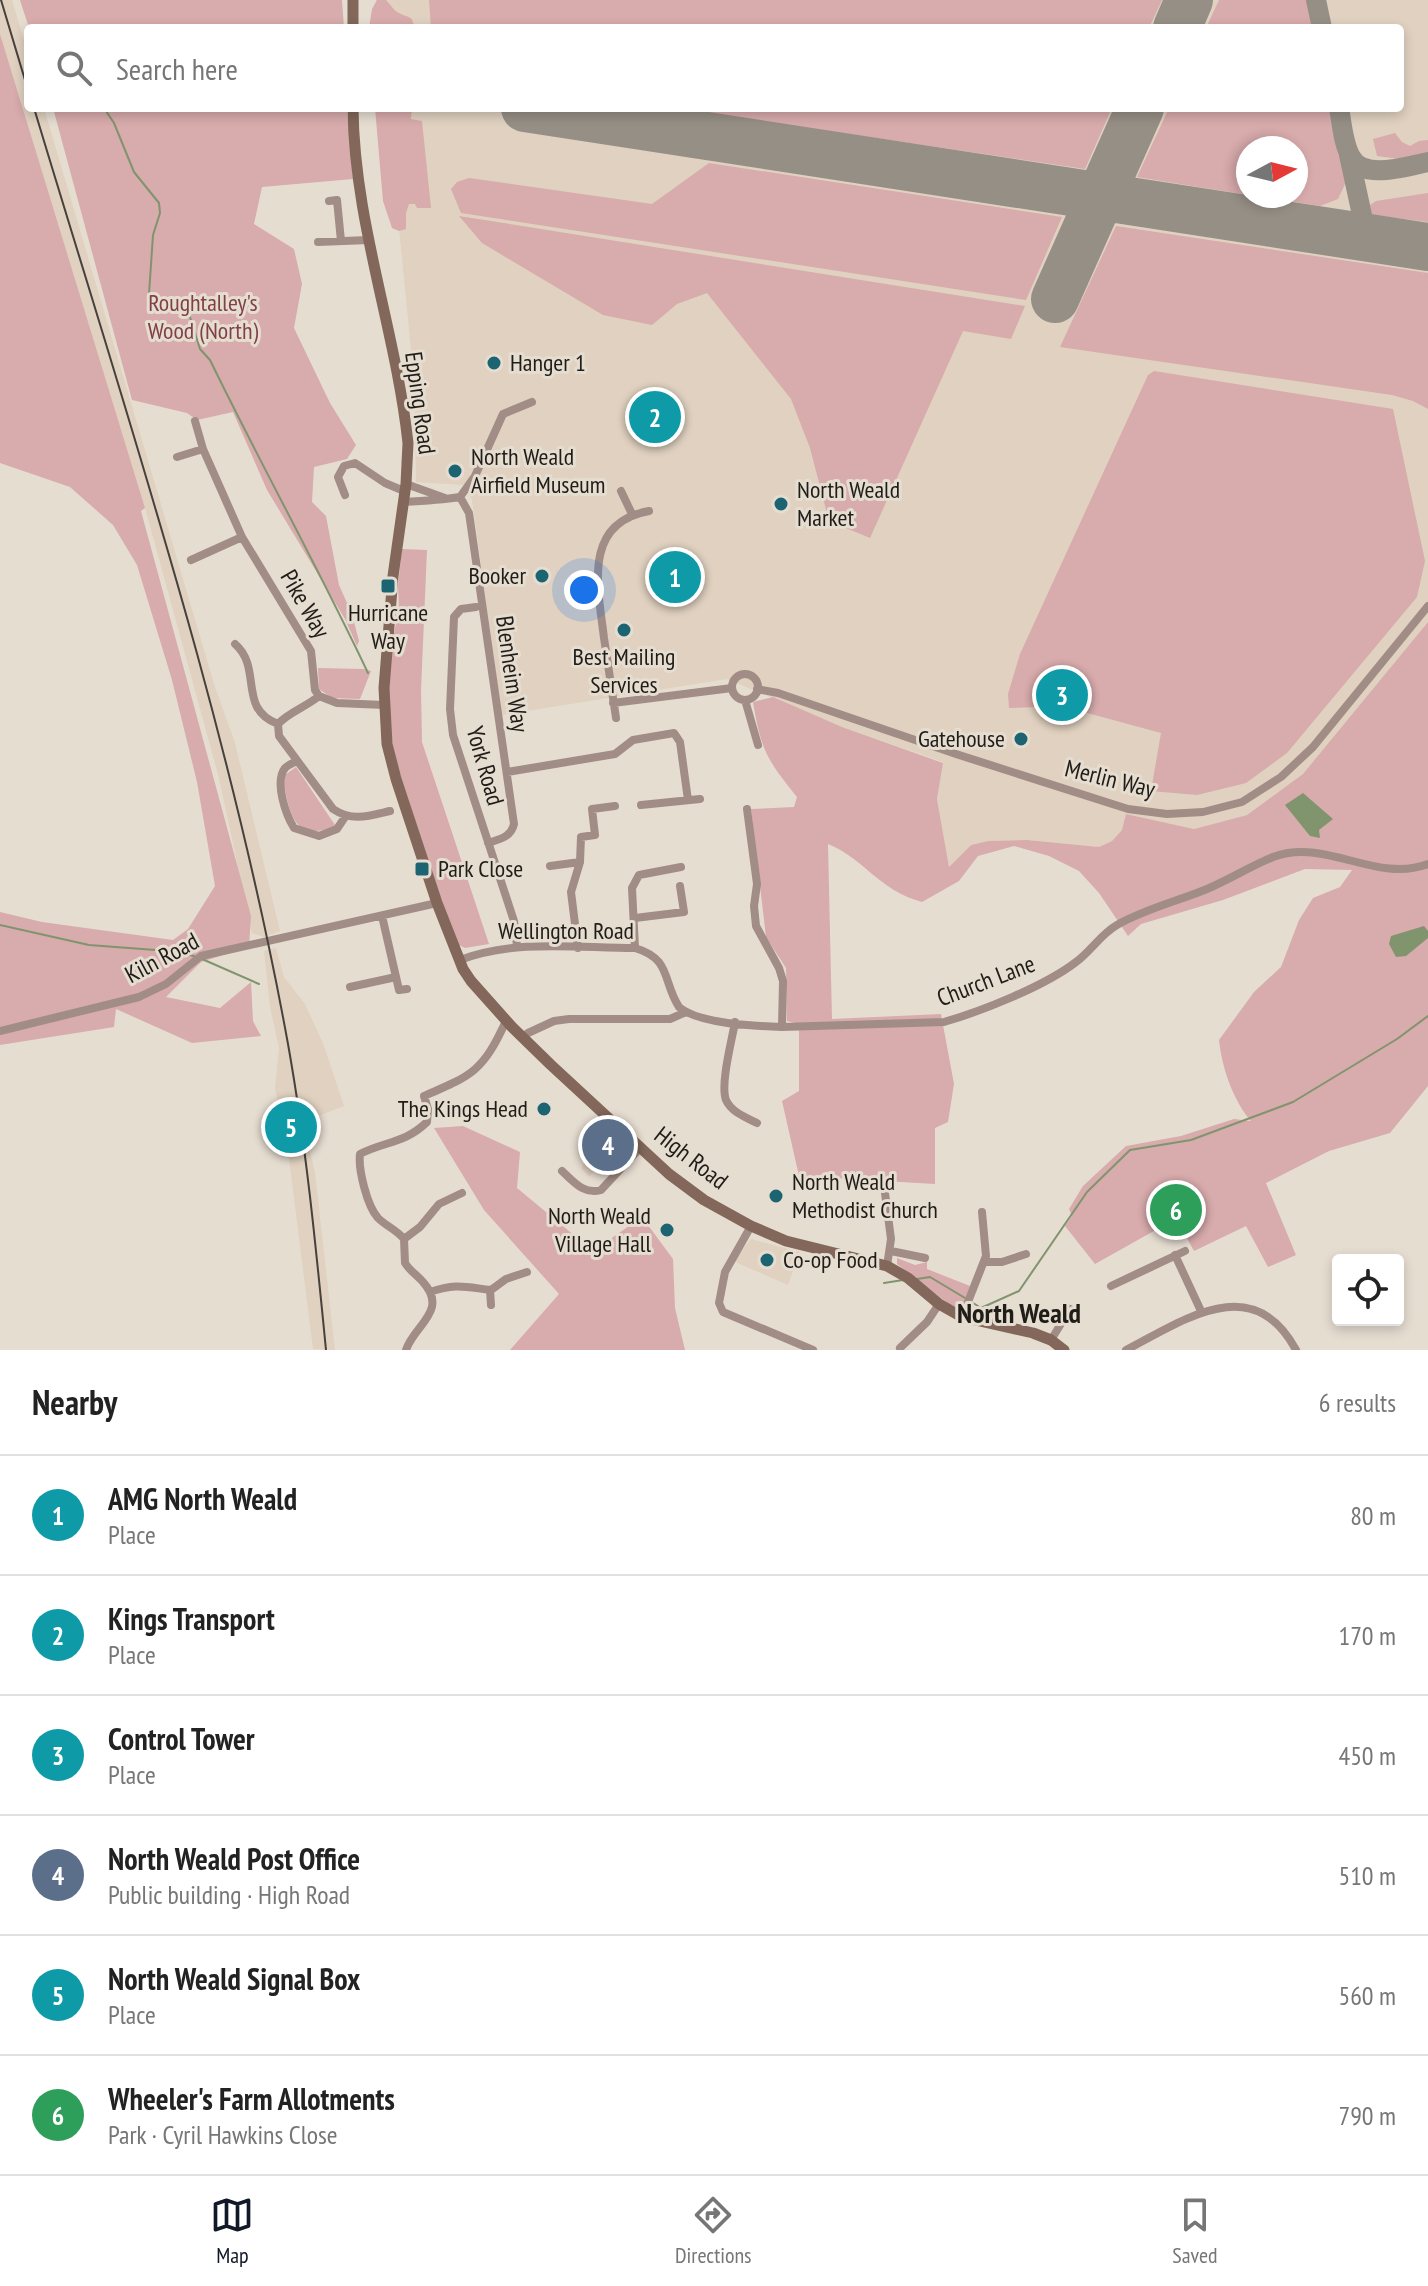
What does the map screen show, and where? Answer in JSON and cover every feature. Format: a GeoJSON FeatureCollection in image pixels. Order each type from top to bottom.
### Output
{"type":"FeatureCollection","features":[{"type":"Feature","properties":{"kind":"main road"},"geometry":{"type":"LineString","coordinates":[[353,0],[353,24]]}},
{"type":"Feature","properties":{"kind":"main road","name":"Epping Road"},"geometry":{"type":"LineString","coordinates":[[353,112],[356,159],[369,240],[407,431],[404,492],[391,591],[384,705]]}},
{"type":"Feature","properties":{"kind":"main road","name":"High Road"},"geometry":{"type":"LineString","coordinates":[[384,705],[387,744],[396,779],[437,903],[471,981],[506,1021],[669,1174],[751,1226],[805,1247],[887,1266],[962,1317],[1033,1333],[1051,1340],[1064,1350]]}},
{"type":"Feature","properties":{"kind":"street"},"geometry":{"type":"LineString","coordinates":[[329,201],[337,200],[341,241]]}},
{"type":"Feature","properties":{"kind":"street"},"geometry":{"type":"LineString","coordinates":[[318,242],[369,240]]}},
{"type":"Feature","properties":{"kind":"street"},"geometry":{"type":"LineString","coordinates":[[404,492],[460,497],[475,476],[503,414],[532,402]]}},
{"type":"Feature","properties":{"kind":"street","name":"Pike Way"},"geometry":{"type":"LineString","coordinates":[[195,421],[203,449],[242,537],[311,651],[315,690],[319,696]]}},
{"type":"Feature","properties":{"kind":"street"},"geometry":{"type":"LineString","coordinates":[[177,457],[203,449]]}},
{"type":"Feature","properties":{"kind":"street"},"geometry":{"type":"LineString","coordinates":[[345,495],[338,477],[344,466],[355,463],[404,492],[440,501],[445,498]]}},
{"type":"Feature","properties":{"kind":"street"},"geometry":{"type":"LineString","coordinates":[[621,491],[632,514]]}},
{"type":"Feature","properties":{"kind":"street","name":"Blenheim Way"},"geometry":{"type":"LineString","coordinates":[[460,497],[469,513],[514,824],[512,831],[488,843]]}},
{"type":"Feature","properties":{"kind":"street"},"geometry":{"type":"LineString","coordinates":[[616,718],[597,582],[600,552],[609,532],[632,514],[649,511]]}},
{"type":"Feature","properties":{"kind":"street"},"geometry":{"type":"LineString","coordinates":[[191,560],[242,537]]}},
{"type":"Feature","properties":{"kind":"street","name":"Merlin Way"},"geometry":{"type":"LineString","coordinates":[[757,689],[778,693],[1128,809],[1167,814],[1203,812],[1242,802],[1281,777],[1313,747],[1428,606]]}},
{"type":"Feature","properties":{"kind":"street","name":"York Road"},"geometry":{"type":"LineString","coordinates":[[476,607],[461,609],[454,617],[450,709],[458,755],[514,921],[517,946]]}},
{"type":"Feature","properties":{"kind":"street"},"geometry":{"type":"LineString","coordinates":[[235,644],[246,658],[256,708],[264,719],[278,724]]}},
{"type":"Feature","properties":{"kind":"street"},"geometry":{"type":"LineString","coordinates":[[747,674],[754,678],[757,689],[752,698],[745,700],[737,698],[732,688],[736,677],[747,674]]}},
{"type":"Feature","properties":{"kind":"street"},"geometry":{"type":"LineString","coordinates":[[613,703],[732,688]]}},
{"type":"Feature","properties":{"kind":"street"},"geometry":{"type":"LineString","coordinates":[[384,705],[337,703],[319,696],[278,724],[279,736],[333,809],[345,817],[366,817],[390,811]]}},
{"type":"Feature","properties":{"kind":"street"},"geometry":{"type":"LineString","coordinates":[[745,700],[758,745]]}},
{"type":"Feature","properties":{"kind":"street"},"geometry":{"type":"LineString","coordinates":[[507,772],[615,754],[633,740],[674,733],[680,742],[688,800]]}},
{"type":"Feature","properties":{"kind":"street"},"geometry":{"type":"LineString","coordinates":[[297,761],[285,769],[280,781],[288,818],[294,828],[319,836],[337,829],[345,817]]}},
{"type":"Feature","properties":{"kind":"street"},"geometry":{"type":"LineString","coordinates":[[641,805],[700,799]]}},
{"type":"Feature","properties":{"kind":"street"},"geometry":{"type":"LineString","coordinates":[[578,948],[571,892],[580,862],[581,837],[595,835],[592,809],[615,806]]}},
{"type":"Feature","properties":{"kind":"street"},"geometry":{"type":"LineString","coordinates":[[747,809],[757,884],[754,906],[756,926],[783,981],[782,1027]]}},
{"type":"Feature","properties":{"kind":"street","name":"Church Lane"},"geometry":{"type":"LineString","coordinates":[[528,1033],[554,1021],[569,1019],[670,1019],[686,1012],[697,1017],[782,1027],[944,1022],[966,1016],[1060,973],[1079,960],[1115,926],[1209,888],[1273,857],[1294,851],[1313,852],[1396,871],[1428,864]]}},
{"type":"Feature","properties":{"kind":"street"},"geometry":{"type":"LineString","coordinates":[[550,866],[580,862]]}},
{"type":"Feature","properties":{"kind":"street"},"geometry":{"type":"LineString","coordinates":[[635,948],[632,888],[639,875],[681,867]]}},
{"type":"Feature","properties":{"kind":"street"},"geometry":{"type":"LineString","coordinates":[[635,918],[684,912],[680,886]]}},
{"type":"Feature","properties":{"kind":"street","name":"Kiln Road"},"geometry":{"type":"LineString","coordinates":[[0,1031],[139,997],[166,984],[201,956],[247,943],[437,903]]}},
{"type":"Feature","properties":{"kind":"street"},"geometry":{"type":"LineString","coordinates":[[382,916],[399,990],[407,989]]}},
{"type":"Feature","properties":{"kind":"street","name":"Wellington Road"},"geometry":{"type":"LineString","coordinates":[[460,960],[493,949],[517,946],[635,948],[648,952],[666,971],[675,1000],[686,1012]]}},
{"type":"Feature","properties":{"kind":"street"},"geometry":{"type":"LineString","coordinates":[[350,987],[396,977]]}},
{"type":"Feature","properties":{"kind":"street"},"geometry":{"type":"LineString","coordinates":[[406,1350],[411,1337],[430,1315],[433,1303],[430,1292],[405,1263],[404,1239],[378,1218],[372,1208],[359,1166],[360,1154],[392,1145],[418,1131],[427,1122],[428,1109],[424,1096],[472,1074],[490,1053],[506,1021]]}},
{"type":"Feature","properties":{"kind":"street"},"geometry":{"type":"LineString","coordinates":[[735,1022],[725,1086],[726,1100],[735,1111],[757,1123]]}},
{"type":"Feature","properties":{"kind":"street"},"geometry":{"type":"LineString","coordinates":[[562,1171],[581,1189],[592,1193],[601,1190],[641,1147]]}},
{"type":"Feature","properties":{"kind":"street"},"geometry":{"type":"LineString","coordinates":[[404,1239],[420,1227],[439,1204],[462,1193]]}},
{"type":"Feature","properties":{"kind":"street"},"geometry":{"type":"LineString","coordinates":[[885,1193],[891,1251],[887,1266]]}},
{"type":"Feature","properties":{"kind":"street"},"geometry":{"type":"LineString","coordinates":[[962,1317],[985,1262],[982,1212]]}},
{"type":"Feature","properties":{"kind":"street"},"geometry":{"type":"LineString","coordinates":[[751,1226],[725,1272],[719,1303],[723,1312],[813,1350]]}},
{"type":"Feature","properties":{"kind":"street"},"geometry":{"type":"LineString","coordinates":[[891,1251],[925,1258]]}},
{"type":"Feature","properties":{"kind":"street"},"geometry":{"type":"LineString","coordinates":[[1111,1286],[1185,1251]]}},
{"type":"Feature","properties":{"kind":"street"},"geometry":{"type":"LineString","coordinates":[[985,1262],[1002,1262],[1026,1254]]}},
{"type":"Feature","properties":{"kind":"street"},"geometry":{"type":"LineString","coordinates":[[1175,1255],[1201,1311]]}},
{"type":"Feature","properties":{"kind":"street"},"geometry":{"type":"LineString","coordinates":[[430,1292],[450,1285],[490,1290],[506,1279],[527,1272]]}},
{"type":"Feature","properties":{"kind":"street"},"geometry":{"type":"LineString","coordinates":[[490,1290],[491,1305]]}},
{"type":"Feature","properties":{"kind":"street"},"geometry":{"type":"LineString","coordinates":[[900,1348],[927,1322],[939,1304]]}},
{"type":"Feature","properties":{"kind":"street"},"geometry":{"type":"LineString","coordinates":[[1126,1350],[1201,1311],[1220,1306],[1245,1307],[1271,1317],[1287,1332],[1296,1350]]}},
{"type":"Feature","properties":{"kind":"street"},"geometry":{"type":"LineString","coordinates":[[1051,1340],[1070,1309]]}},
{"type":"Feature","properties":{"kind":"shaded area"},"geometry":{"type":"Polygon","coordinates":[[[0,0],[12,0],[24,40],[24,112],[45,112],[214,684],[235,743],[280,931],[264,937],[252,933],[219,778],[145,508],[0,34],[0,0]]]}},
{"type":"Feature","properties":{"kind":"shaded area"},"geometry":{"type":"Polygon","coordinates":[[[376,0],[1428,0],[1428,622],[1303,775],[1247,815],[1194,829],[1127,814],[1122,830],[1112,841],[1099,847],[1027,840],[988,841],[971,845],[949,867],[937,799],[943,762],[842,727],[727,679],[502,715],[472,500],[464,485],[416,482],[415,390],[387,112],[1404,112],[1404,24],[379,24],[376,0]]]}},
{"type":"Feature","properties":{"kind":"shaded area"},"geometry":{"type":"Polygon","coordinates":[[[1303,793],[1333,819],[1319,830],[1320,838],[1310,836],[1285,805],[1303,793]]]}},
{"type":"Feature","properties":{"kind":"shaded area"},"geometry":{"type":"Polygon","coordinates":[[[1424,926],[1428,938],[1406,956],[1396,957],[1389,944],[1391,936],[1424,926]]]}},
{"type":"Feature","properties":{"kind":"shaded area"},"geometry":{"type":"Polygon","coordinates":[[[276,948],[284,977],[305,1004],[323,1043],[344,1106],[306,1121],[305,1130],[315,1173],[335,1350],[313,1349],[289,1159],[275,1088],[279,1048],[270,1007],[264,951],[276,948]]]}},
{"type":"Feature","properties":{"kind":"shaded area"},"geometry":{"type":"Polygon","coordinates":[[[598,1121],[622,1142],[589,1177],[581,1168],[595,1149],[583,1138],[598,1121]]]}},
{"type":"Feature","properties":{"kind":"shaded area"},"geometry":{"type":"Polygon","coordinates":[[[751,1239],[800,1252],[788,1285],[733,1261],[751,1239]]]}},
{"type":"Feature","properties":{"kind":"green space"},"geometry":{"type":"Polygon","coordinates":[[[20,0],[342,0],[344,24],[28,24],[20,0]]]}},
{"type":"Feature","properties":{"kind":"green space"},"geometry":{"type":"Polygon","coordinates":[[[377,0],[386,0],[397,12],[410,18],[413,24],[370,24],[377,0]]]}},
{"type":"Feature","properties":{"kind":"green space"},"geometry":{"type":"Polygon","coordinates":[[[429,0],[1162,0],[1151,24],[431,24],[429,0]]]}},
{"type":"Feature","properties":{"kind":"green space"},"geometry":{"type":"Polygon","coordinates":[[[1219,0],[1307,0],[1312,24],[1208,24],[1219,0]]]}},
{"type":"Feature","properties":{"kind":"green space"},"geometry":{"type":"Polygon","coordinates":[[[0,34],[145,508],[141,511],[251,916],[249,947],[201,962],[166,997],[220,1008],[251,982],[253,1021],[261,1036],[192,1043],[116,1009],[114,1027],[0,1045],[0,912],[42,922],[173,940],[188,929],[215,886],[197,782],[172,680],[137,565],[113,525],[70,487],[0,463],[0,34]]]}},
{"type":"Feature","properties":{"kind":"green space","name":"Roughtalley's Wood (North)"},"geometry":{"type":"Polygon","coordinates":[[[54,112],[347,112],[353,179],[262,187],[254,224],[294,249],[302,284],[294,328],[330,403],[356,445],[347,459],[314,467],[312,502],[326,516],[339,585],[352,614],[359,641],[357,646],[345,619],[267,490],[233,412],[197,420],[187,413],[132,400],[54,112]]]}},
{"type":"Feature","properties":{"kind":"green space"},"geometry":{"type":"Polygon","coordinates":[[[375,112],[412,112],[411,119],[422,121],[431,208],[417,208],[415,204],[409,204],[406,229],[399,231],[392,228],[383,201],[375,112]]]}},
{"type":"Feature","properties":{"kind":"green space"},"geometry":{"type":"Polygon","coordinates":[[[702,112],[1110,112],[1085,169],[702,112]]]}},
{"type":"Feature","properties":{"kind":"green space"},"geometry":{"type":"Polygon","coordinates":[[[1167,112],[1331,112],[1346,182],[1338,199],[1320,206],[1308,204],[1308,136],[1236,136],[1236,193],[1137,177],[1167,112]]]}},
{"type":"Feature","properties":{"kind":"green space"},"geometry":{"type":"Polygon","coordinates":[[[1395,133],[1410,146],[1428,140],[1428,156],[1407,160],[1377,156],[1373,139],[1395,133]]]}},
{"type":"Feature","properties":{"kind":"green space"},"geometry":{"type":"Polygon","coordinates":[[[709,163],[1062,217],[1026,300],[461,213],[451,189],[457,182],[469,178],[652,204],[709,163]]]}},
{"type":"Feature","properties":{"kind":"green space"},"geometry":{"type":"Polygon","coordinates":[[[1428,193],[1428,222],[1372,215],[1370,205],[1376,201],[1428,193]]]}},
{"type":"Feature","properties":{"kind":"green space"},"geometry":{"type":"Polygon","coordinates":[[[459,216],[1025,306],[1011,339],[963,331],[870,538],[829,521],[810,448],[791,399],[707,293],[677,304],[652,325],[603,315],[482,243],[459,216]]]}},
{"type":"Feature","properties":{"kind":"green space"},"geometry":{"type":"Polygon","coordinates":[[[1116,226],[1428,273],[1428,409],[1392,395],[1060,347],[1116,226]]]}},
{"type":"Feature","properties":{"kind":"green space"},"geometry":{"type":"Polygon","coordinates":[[[1154,371],[1393,409],[1425,561],[1417,597],[1287,753],[1246,783],[1197,795],[1151,791],[1161,733],[1080,711],[1085,689],[1046,679],[1040,707],[1009,708],[1008,694],[1020,654],[1148,375],[1154,371]]]}},
{"type":"Feature","properties":{"kind":"green space"},"geometry":{"type":"Polygon","coordinates":[[[402,549],[427,550],[422,742],[489,944],[465,948],[459,945],[395,759],[388,689],[399,609],[402,549]]]}},
{"type":"Feature","properties":{"kind":"green space"},"geometry":{"type":"Polygon","coordinates":[[[1428,622],[1428,1086],[1390,1133],[1329,1151],[1266,1183],[1296,1255],[1268,1267],[1246,1226],[1194,1251],[1179,1224],[1161,1227],[1095,1264],[1065,1226],[1072,1216],[1069,1209],[1083,1186],[1126,1146],[1181,1136],[1234,1119],[1251,1121],[1229,1083],[1219,1040],[1254,992],[1281,967],[1299,920],[1313,898],[1340,887],[1352,870],[1305,869],[1223,900],[1141,924],[1128,936],[1099,893],[1079,871],[1049,856],[1014,846],[978,856],[959,881],[922,902],[894,890],[841,850],[828,844],[832,1019],[941,1014],[954,1084],[948,1122],[935,1128],[935,1184],[799,1176],[782,1101],[799,1091],[799,1024],[787,1021],[786,968],[766,937],[751,809],[794,807],[797,797],[767,754],[753,702],[773,697],[842,727],[943,763],[937,799],[949,867],[971,845],[988,841],[1027,840],[1099,847],[1112,841],[1122,830],[1126,814],[1194,829],[1247,815],[1303,774],[1428,622]]]}},
{"type":"Feature","properties":{"kind":"green space"},"geometry":{"type":"Polygon","coordinates":[[[318,668],[371,671],[360,699],[332,698],[319,689],[318,668]]]}},
{"type":"Feature","properties":{"kind":"green space"},"geometry":{"type":"Polygon","coordinates":[[[296,767],[334,827],[309,830],[295,821],[283,780],[296,767]]]}},
{"type":"Feature","properties":{"kind":"green space"},"geometry":{"type":"Polygon","coordinates":[[[463,1126],[520,1152],[517,1188],[593,1251],[642,1217],[673,1259],[675,1308],[685,1350],[510,1350],[559,1294],[484,1210],[434,1128],[463,1126]]]}},
{"type":"Feature","properties":{"kind":"green space"},"geometry":{"type":"Polygon","coordinates":[[[897,1258],[915,1265],[927,1262],[927,1269],[970,1286],[963,1304],[958,1307],[950,1305],[897,1264],[897,1258]]]}},
{"type":"Feature","properties":{"kind":"waterway"},"geometry":{"type":"LineString","coordinates":[[107,112],[134,172],[159,203],[160,213],[153,235],[149,294],[155,304],[190,317],[200,349],[210,360],[368,673]]}},
{"type":"Feature","properties":{"kind":"waterway"},"geometry":{"type":"LineString","coordinates":[[0,925],[89,945],[182,952],[196,957]]}},
{"type":"Feature","properties":{"kind":"waterway"},"geometry":{"type":"LineString","coordinates":[[202,959],[259,984]]}},
{"type":"Feature","properties":{"kind":"waterway"},"geometry":{"type":"LineString","coordinates":[[970,1301],[981,1308],[1019,1291],[1087,1192],[1130,1150],[1191,1140],[1293,1102],[1397,1039],[1428,1016]]}},
{"type":"Feature","properties":{"kind":"waterway"},"geometry":{"type":"LineString","coordinates":[[917,1279],[930,1277],[965,1298]]}},
{"type":"Feature","properties":{"kind":"waterway"},"geometry":{"type":"LineString","coordinates":[[884,1283],[903,1280]]}},
{"type":"Feature","properties":{"kind":"taxiway"},"geometry":{"type":"LineString","coordinates":[[1316,0],[1321,24]]}},
{"type":"Feature","properties":{"kind":"taxiway"},"geometry":{"type":"LineString","coordinates":[[1340,112],[1346,146],[1357,164],[1386,170],[1428,162]]}},
{"type":"Feature","properties":{"kind":"taxiway"},"geometry":{"type":"LineString","coordinates":[[1349,155],[1367,238]]}},
{"type":"Feature","properties":{"kind":"runway"},"geometry":{"type":"LineString","coordinates":[[1179,24],[1189,0]]}},
{"type":"Feature","properties":{"kind":"runway"},"geometry":{"type":"LineString","coordinates":[[551,112],[1428,247]]}},
{"type":"Feature","properties":{"kind":"runway"},"geometry":{"type":"LineString","coordinates":[[1055,299],[1138,112]]}},
{"type":"Feature","properties":{"kind":"railway"},"geometry":{"type":"LineString","coordinates":[[1,0],[24,77]]}},
{"type":"Feature","properties":{"kind":"railway"},"geometry":{"type":"LineString","coordinates":[[35,112],[174,572],[237,807],[288,1044],[310,1197],[326,1350]]}},
{"type":"Feature","properties":{"kind":"place","name":"Hanger 1"},"geometry":{"type":"Point","coordinates":[494,363]}},
{"type":"Feature","properties":{"kind":"place","name":"Kings Transport"},"geometry":{"type":"Point","coordinates":[655,417]}},
{"type":"Feature","properties":{"kind":"place","name":"North Weald Airfield Museum"},"geometry":{"type":"Point","coordinates":[455,471]}},
{"type":"Feature","properties":{"kind":"place","name":"North Weald Market"},"geometry":{"type":"Point","coordinates":[781,504]}},
{"type":"Feature","properties":{"kind":"place","name":"Booker"},"geometry":{"type":"Point","coordinates":[542,576]}},
{"type":"Feature","properties":{"kind":"place","name":"AMG North Weald"},"geometry":{"type":"Point","coordinates":[675,577]}},
{"type":"Feature","properties":{"kind":"place","name":"Hurricane Way"},"geometry":{"type":"Point","coordinates":[388,586]}},
{"type":"Feature","properties":{"kind":"place","name":"Best Mailing Services"},"geometry":{"type":"Point","coordinates":[624,630]}},
{"type":"Feature","properties":{"kind":"place","name":"Control Tower"},"geometry":{"type":"Point","coordinates":[1062,695]}},
{"type":"Feature","properties":{"kind":"place","name":"Gatehouse"},"geometry":{"type":"Point","coordinates":[1021,739]}},
{"type":"Feature","properties":{"kind":"place","name":"Park Close"},"geometry":{"type":"Point","coordinates":[422,869]}},
{"type":"Feature","properties":{"kind":"place","name":"The Kings Head"},"geometry":{"type":"Point","coordinates":[544,1109]}},
{"type":"Feature","properties":{"kind":"place","name":"North Weald Signal Box"},"geometry":{"type":"Point","coordinates":[291,1127]}},
{"type":"Feature","properties":{"kind":"place","name":"North Weald Post Office"},"geometry":{"type":"Point","coordinates":[608,1145]}},
{"type":"Feature","properties":{"kind":"place","name":"North Weald Methodist Church"},"geometry":{"type":"Point","coordinates":[776,1196]}},
{"type":"Feature","properties":{"kind":"place","name":"Wheeler's Farm Allotments"},"geometry":{"type":"Point","coordinates":[1176,1210]}},
{"type":"Feature","properties":{"kind":"place","name":"North Weald Village Hall"},"geometry":{"type":"Point","coordinates":[667,1230]}},
{"type":"Feature","properties":{"kind":"place","name":"Co-op Food"},"geometry":{"type":"Point","coordinates":[767,1260]}},
{"type":"Feature","properties":{"kind":"district","name":"North Weald"},"geometry":{"type":"Point","coordinates":[1019,1313]}}]}
